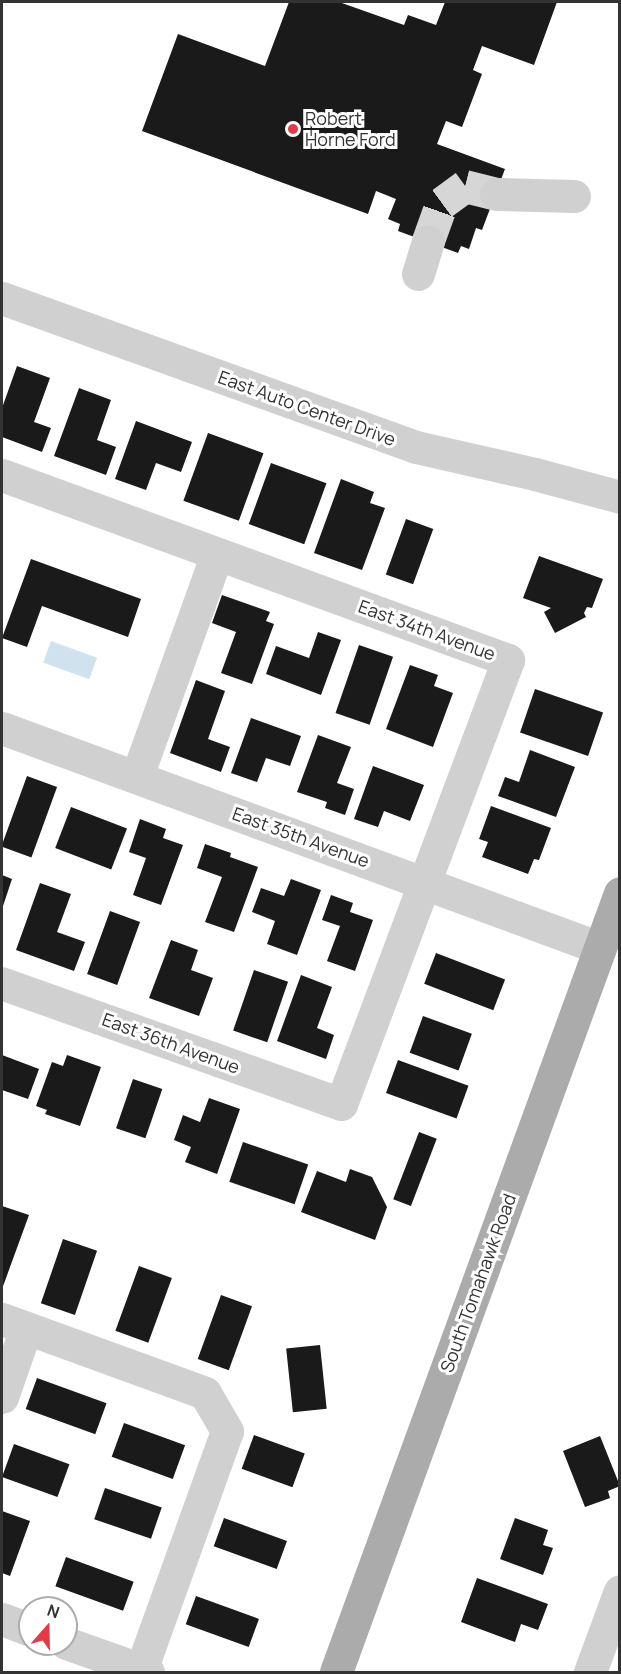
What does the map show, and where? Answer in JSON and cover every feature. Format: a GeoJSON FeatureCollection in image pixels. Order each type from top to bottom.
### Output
{"type":"FeatureCollection","features":[{"type":"Feature","properties":{"kind":"main road","name":"South Tomahawk Road"},"geometry":{"type":"LineString","coordinates":[[336,1672],[620,893]]}},
{"type":"Feature","properties":{"kind":"street"},"geometry":{"type":"LineString","coordinates":[[496,194],[574,196]]}},
{"type":"Feature","properties":{"kind":"street"},"geometry":{"type":"LineString","coordinates":[[418,274],[428,242]]}},
{"type":"Feature","properties":{"kind":"street","name":"East Auto Center Drive"},"geometry":{"type":"LineString","coordinates":[[2,298],[416,447],[620,496]]}},
{"type":"Feature","properties":{"kind":"street","name":"East 34th Avenue"},"geometry":{"type":"LineString","coordinates":[[2,475],[508,660],[341,1104]]}},
{"type":"Feature","properties":{"kind":"street"},"geometry":{"type":"LineString","coordinates":[[136,776],[217,554]]}},
{"type":"Feature","properties":{"kind":"street","name":"East 35th Avenue"},"geometry":{"type":"LineString","coordinates":[[2,728],[600,948]]}},
{"type":"Feature","properties":{"kind":"street","name":"East 36th Avenue"},"geometry":{"type":"LineString","coordinates":[[2,983],[341,1104]]}},
{"type":"Feature","properties":{"kind":"street"},"geometry":{"type":"LineString","coordinates":[[2,1397],[14,1324],[205,1393],[227,1431],[143,1672],[78,1648]]}},
{"type":"Feature","properties":{"kind":"street"},"geometry":{"type":"LineString","coordinates":[[590,1672],[620,1591]]}},
{"type":"Feature","properties":{"kind":"street"},"geometry":{"type":"LineString","coordinates":[[2,1619],[18,1625]]}},
{"type":"Feature","properties":{"kind":"water"},"geometry":{"type":"Polygon","coordinates":[[[51,641],[97,658],[89,679],[43,663],[51,641]]]}},
{"type":"Feature","properties":{"kind":"building","name":"Robert Horne Ford"},"geometry":{"type":"Polygon","coordinates":[[[289,2],[339,2],[404,25],[408,15],[436,25],[445,2],[557,2],[534,65],[482,46],[473,70],[482,74],[462,127],[446,121],[437,144],[505,169],[482,230],[476,228],[469,249],[461,246],[458,253],[398,231],[400,224],[388,219],[396,199],[376,191],[368,214],[142,131],[178,34],[265,66],[289,2]]]}},
{"type":"Feature","properties":{"kind":"building"},"geometry":{"type":"Polygon","coordinates":[[[17,366],[50,378],[34,422],[51,428],[42,452],[2,437],[2,408],[17,366]]]}},
{"type":"Feature","properties":{"kind":"building"},"geometry":{"type":"Polygon","coordinates":[[[79,388],[111,400],[97,440],[116,447],[106,475],[54,456],[79,388]]]}},
{"type":"Feature","properties":{"kind":"building"},"geometry":{"type":"Polygon","coordinates":[[[136,421],[192,442],[181,472],[156,463],[146,490],[115,479],[136,421]]]}},
{"type":"Feature","properties":{"kind":"building"},"geometry":{"type":"Polygon","coordinates":[[[208,433],[263,453],[239,521],[183,501],[208,433]]]}},
{"type":"Feature","properties":{"kind":"building"},"geometry":{"type":"Polygon","coordinates":[[[271,463],[326,483],[304,544],[249,524],[271,463]]]}},
{"type":"Feature","properties":{"kind":"building"},"geometry":{"type":"Polygon","coordinates":[[[341,479],[374,492],[370,503],[385,508],[362,570],[314,553],[341,479]]]}},
{"type":"Feature","properties":{"kind":"building"},"geometry":{"type":"Polygon","coordinates":[[[406,519],[433,529],[413,584],[386,574],[406,519]]]}},
{"type":"Feature","properties":{"kind":"building"},"geometry":{"type":"Polygon","coordinates":[[[539,556],[603,579],[592,608],[587,607],[584,613],[586,617],[555,633],[544,612],[551,608],[523,598],[539,556]]]}},
{"type":"Feature","properties":{"kind":"building"},"geometry":{"type":"Polygon","coordinates":[[[31,559],[141,599],[128,637],[42,606],[27,647],[2,638],[31,559]]]}},
{"type":"Feature","properties":{"kind":"building"},"geometry":{"type":"Polygon","coordinates":[[[222,595],[270,612],[266,621],[274,624],[252,684],[221,673],[236,632],[212,623],[222,595]]]}},
{"type":"Feature","properties":{"kind":"building"},"geometry":{"type":"Polygon","coordinates":[[[318,632],[341,640],[321,695],[266,674],[276,646],[309,658],[318,632]]]}},
{"type":"Feature","properties":{"kind":"building"},"geometry":{"type":"Polygon","coordinates":[[[359,645],[393,657],[370,725],[336,713],[359,645]]]}},
{"type":"Feature","properties":{"kind":"building"},"geometry":{"type":"Polygon","coordinates":[[[410,665],[438,675],[434,686],[453,693],[433,747],[386,729],[410,665]]]}},
{"type":"Feature","properties":{"kind":"building"},"geometry":{"type":"Polygon","coordinates":[[[196,680],[225,691],[208,739],[230,747],[221,772],[170,753],[196,680]]]}},
{"type":"Feature","properties":{"kind":"building"},"geometry":{"type":"Polygon","coordinates":[[[535,689],[603,712],[588,756],[520,732],[535,689]]]}},
{"type":"Feature","properties":{"kind":"building"},"geometry":{"type":"Polygon","coordinates":[[[251,718],[301,736],[290,766],[266,758],[257,782],[231,773],[251,718]]]}},
{"type":"Feature","properties":{"kind":"building"},"geometry":{"type":"Polygon","coordinates":[[[318,735],[351,747],[337,783],[354,789],[345,815],[325,808],[327,802],[297,792],[318,735]]]}},
{"type":"Feature","properties":{"kind":"building"},"geometry":{"type":"Polygon","coordinates":[[[530,750],[575,767],[556,817],[498,796],[505,777],[519,782],[530,750]]]}},
{"type":"Feature","properties":{"kind":"building"},"geometry":{"type":"Polygon","coordinates":[[[373,766],[424,785],[410,821],[384,811],[378,827],[354,819],[373,766]]]}},
{"type":"Feature","properties":{"kind":"building"},"geometry":{"type":"Polygon","coordinates":[[[27,776],[57,787],[31,857],[2,847],[27,776]]]}},
{"type":"Feature","properties":{"kind":"building"},"geometry":{"type":"Polygon","coordinates":[[[491,806],[551,828],[539,860],[534,859],[528,874],[482,857],[488,842],[479,839],[491,806]]]}},
{"type":"Feature","properties":{"kind":"building"},"geometry":{"type":"Polygon","coordinates":[[[71,807],[127,829],[111,870],[55,848],[71,807]]]}},
{"type":"Feature","properties":{"kind":"building"},"geometry":{"type":"Polygon","coordinates":[[[140,819],[166,829],[163,838],[183,845],[161,905],[133,895],[146,858],[129,852],[140,819]]]}},
{"type":"Feature","properties":{"kind":"building"},"geometry":{"type":"Polygon","coordinates":[[[205,844],[231,853],[230,857],[258,867],[234,932],[205,922],[222,877],[197,868],[205,844]]]}},
{"type":"Feature","properties":{"kind":"building"},"geometry":{"type":"Polygon","coordinates":[[[2,875],[12,879],[2,909],[2,875]]]}},
{"type":"Feature","properties":{"kind":"building"},"geometry":{"type":"Polygon","coordinates":[[[291,879],[321,890],[297,955],[267,944],[275,921],[252,912],[261,888],[284,896],[291,879]]]}},
{"type":"Feature","properties":{"kind":"building"},"geometry":{"type":"Polygon","coordinates":[[[40,883],[71,894],[57,932],[85,942],[74,971],[16,950],[40,883]]]}},
{"type":"Feature","properties":{"kind":"building"},"geometry":{"type":"Polygon","coordinates":[[[331,895],[353,903],[350,912],[373,920],[355,971],[327,961],[340,926],[322,920],[331,895]]]}},
{"type":"Feature","properties":{"kind":"building"},"geometry":{"type":"Polygon","coordinates":[[[110,911],[140,922],[117,985],[87,974],[110,911]]]}},
{"type":"Feature","properties":{"kind":"building"},"geometry":{"type":"Polygon","coordinates":[[[171,940],[198,950],[191,970],[213,978],[199,1016],[149,998],[171,940]]]}},
{"type":"Feature","properties":{"kind":"building"},"geometry":{"type":"Polygon","coordinates":[[[436,953],[505,980],[493,1010],[424,984],[436,953]]]}},
{"type":"Feature","properties":{"kind":"building"},"geometry":{"type":"Polygon","coordinates":[[[254,970],[288,982],[267,1042],[233,1031],[254,970]]]}},
{"type":"Feature","properties":{"kind":"building"},"geometry":{"type":"Polygon","coordinates":[[[301,975],[332,987],[317,1028],[334,1035],[326,1059],[277,1041],[301,975]]]}},
{"type":"Feature","properties":{"kind":"building"},"geometry":{"type":"Polygon","coordinates":[[[423,1016],[472,1034],[459,1070],[410,1053],[423,1016]]]}},
{"type":"Feature","properties":{"kind":"building"},"geometry":{"type":"Polygon","coordinates":[[[2,1055],[39,1069],[28,1099],[2,1090],[2,1055]]]}},
{"type":"Feature","properties":{"kind":"building"},"geometry":{"type":"Polygon","coordinates":[[[67,1055],[101,1067],[80,1126],[45,1114],[47,1110],[36,1106],[52,1062],[63,1066],[67,1055]]]}},
{"type":"Feature","properties":{"kind":"building"},"geometry":{"type":"Polygon","coordinates":[[[398,1060],[468,1086],[457,1119],[386,1093],[398,1060]]]}},
{"type":"Feature","properties":{"kind":"building"},"geometry":{"type":"Polygon","coordinates":[[[133,1079],[162,1089],[145,1138],[116,1128],[133,1079]]]}},
{"type":"Feature","properties":{"kind":"building"},"geometry":{"type":"Polygon","coordinates":[[[209,1098],[240,1109],[217,1174],[185,1162],[191,1147],[174,1140],[183,1115],[200,1122],[209,1098]]]}},
{"type":"Feature","properties":{"kind":"building"},"geometry":{"type":"Polygon","coordinates":[[[419,1132],[437,1139],[411,1206],[393,1199],[419,1132]]]}},
{"type":"Feature","properties":{"kind":"building"},"geometry":{"type":"Polygon","coordinates":[[[243,1142],[308,1164],[295,1204],[229,1182],[243,1142]]]}},
{"type":"Feature","properties":{"kind":"building"},"geometry":{"type":"Polygon","coordinates":[[[350,1169],[372,1177],[387,1207],[375,1240],[301,1212],[317,1171],[346,1182],[350,1169]]]}},
{"type":"Feature","properties":{"kind":"building"},"geometry":{"type":"Polygon","coordinates":[[[2,1206],[29,1215],[2,1289],[2,1206]]]}},
{"type":"Feature","properties":{"kind":"building"},"geometry":{"type":"Polygon","coordinates":[[[63,1239],[97,1251],[75,1315],[41,1303],[63,1239]]]}},
{"type":"Feature","properties":{"kind":"building"},"geometry":{"type":"Polygon","coordinates":[[[139,1266],[172,1278],[148,1343],[115,1331],[139,1266]]]}},
{"type":"Feature","properties":{"kind":"building"},"geometry":{"type":"Polygon","coordinates":[[[221,1295],[252,1306],[229,1370],[198,1359],[221,1295]]]}},
{"type":"Feature","properties":{"kind":"building"},"geometry":{"type":"Polygon","coordinates":[[[320,1345],[327,1409],[293,1412],[286,1349],[320,1345]]]}},
{"type":"Feature","properties":{"kind":"building"},"geometry":{"type":"Polygon","coordinates":[[[37,1378],[107,1403],[95,1434],[26,1409],[37,1378]]]}},
{"type":"Feature","properties":{"kind":"building"},"geometry":{"type":"Polygon","coordinates":[[[124,1423],[185,1445],[173,1479],[112,1457],[124,1423]]]}},
{"type":"Feature","properties":{"kind":"building"},"geometry":{"type":"Polygon","coordinates":[[[254,1435],[305,1453],[292,1487],[242,1469],[254,1435]]]}},
{"type":"Feature","properties":{"kind":"building"},"geometry":{"type":"Polygon","coordinates":[[[600,1436],[620,1486],[608,1491],[610,1498],[585,1507],[563,1451],[600,1436]]]}},
{"type":"Feature","properties":{"kind":"building"},"geometry":{"type":"Polygon","coordinates":[[[14,1444],[69,1464],[57,1497],[2,1477],[14,1444]]]}},
{"type":"Feature","properties":{"kind":"building"},"geometry":{"type":"Polygon","coordinates":[[[105,1488],[162,1508],[151,1539],[94,1519],[105,1488]]]}},
{"type":"Feature","properties":{"kind":"building"},"geometry":{"type":"Polygon","coordinates":[[[2,1511],[30,1521],[10,1576],[2,1573],[2,1511]]]}},
{"type":"Feature","properties":{"kind":"building"},"geometry":{"type":"Polygon","coordinates":[[[224,1518],[287,1541],[277,1569],[214,1546],[224,1518]]]}},
{"type":"Feature","properties":{"kind":"building"},"geometry":{"type":"Polygon","coordinates":[[[515,1518],[548,1530],[543,1545],[553,1548],[543,1575],[500,1559],[515,1518]]]}},
{"type":"Feature","properties":{"kind":"building"},"geometry":{"type":"Polygon","coordinates":[[[66,1557],[134,1582],[123,1611],[55,1586],[66,1557]]]}},
{"type":"Feature","properties":{"kind":"building"},"geometry":{"type":"Polygon","coordinates":[[[477,1578],[548,1604],[538,1630],[521,1624],[515,1642],[461,1622],[477,1578]]]}},
{"type":"Feature","properties":{"kind":"building"},"geometry":{"type":"Polygon","coordinates":[[[196,1596],[259,1619],[249,1647],[186,1624],[196,1596]]]}},
{"type":"Feature","properties":{"kind":"tunnel"},"geometry":{"type":"LineString","coordinates":[[428,242],[442,203],[465,186],[496,194]]}},
{"type":"Feature","properties":{"kind":"place","name":"Robert Horne Ford"},"geometry":{"type":"Point","coordinates":[293,129]}}]}
